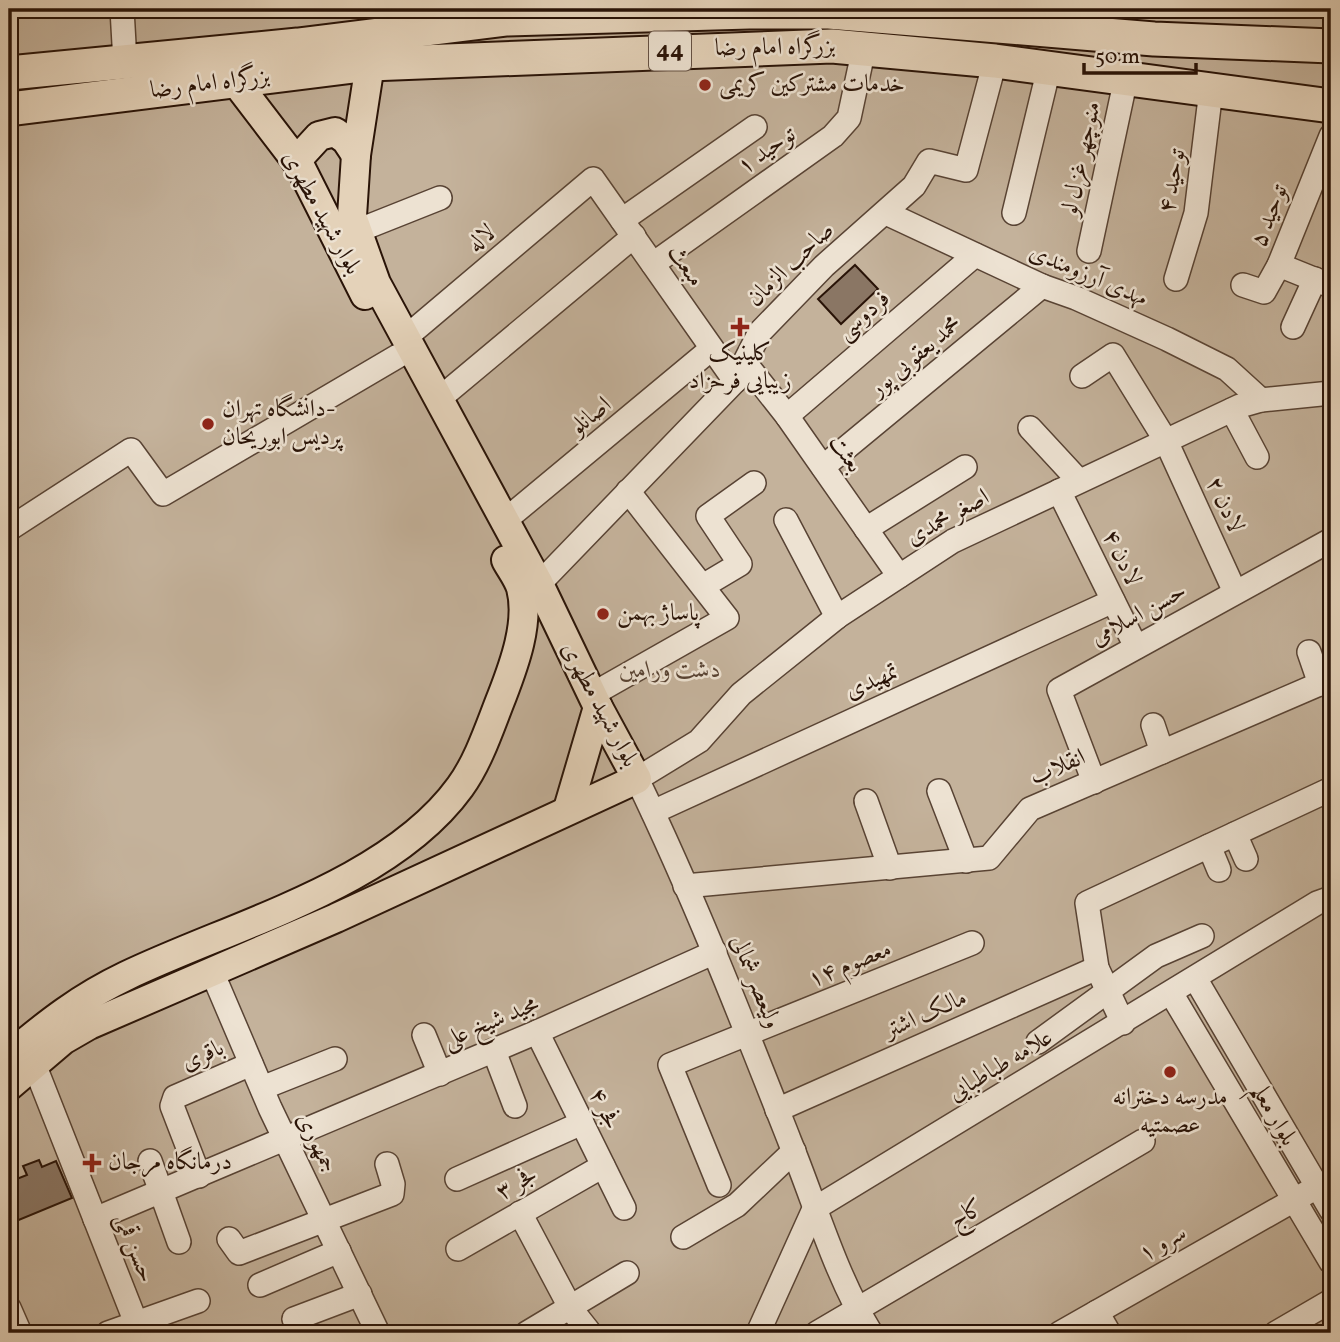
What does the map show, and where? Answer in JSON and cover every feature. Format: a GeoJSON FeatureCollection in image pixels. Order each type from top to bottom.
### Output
{"type":"FeatureCollection","features":[{"type":"Feature","properties":{"kind":"highway","name":"بزرگراه امام رضا"},"geometry":{"type":"LineString","coordinates":[[9,73],[298,46],[509,14],[902,13],[1007,18],[1154,39],[1331,46]]}},
{"type":"Feature","properties":{"kind":"highway","name":"بزرگراه امام رضا"},"geometry":{"type":"LineString","coordinates":[[9,109],[370,64],[832,46],[995,61],[1331,106]]}},
{"type":"Feature","properties":{"kind":"main road","name":"بلوار شهید مطهری"},"geometry":{"type":"LineString","coordinates":[[21,1060],[89,1025],[637,779],[539,584],[503,522],[439,399],[402,347],[376,283],[352,216],[356,155],[370,64]]}},
{"type":"Feature","properties":{"kind":"main road","name":"بلوار شهید مطهری"},"geometry":{"type":"LineString","coordinates":[[9,1086],[21,1060],[62,1010],[104,987],[346,879],[427,824],[466,777],[514,662],[522,622],[521,588],[402,347],[296,161],[235,80]]}},
{"type":"Feature","properties":{"kind":"main road"},"geometry":{"type":"LineString","coordinates":[[296,161],[319,136],[335,132],[346,140],[356,155]]}},
{"type":"Feature","properties":{"kind":"main road"},"geometry":{"type":"LineString","coordinates":[[514,662],[524,648],[540,636],[562,633]]}},
{"type":"Feature","properties":{"kind":"main road"},"geometry":{"type":"LineString","coordinates":[[568,809],[596,701]]}},
{"type":"Feature","properties":{"kind":"main road"},"geometry":{"type":"LineString","coordinates":[[427,824],[420,838],[420,849],[443,867]]}},
{"type":"Feature","properties":{"kind":"main road"},"geometry":{"type":"LineString","coordinates":[[395,848],[412,853],[420,866],[410,883]]}},
{"type":"Feature","properties":{"kind":"street"},"geometry":{"type":"LineString","coordinates":[[122,9],[125,62]]}},
{"type":"Feature","properties":{"kind":"street","name":"توحید ۱"},"geometry":{"type":"LineString","coordinates":[[653,264],[833,136],[849,118],[864,48]]}},
{"type":"Feature","properties":{"kind":"street","name":"صاحب الزمان"},"geometry":{"type":"LineString","coordinates":[[539,584],[740,373],[760,332],[824,266],[914,186],[929,161],[966,170],[995,61]]}},
{"type":"Feature","properties":{"kind":"street"},"geometry":{"type":"LineString","coordinates":[[1014,213],[1049,68]]}},
{"type":"Feature","properties":{"kind":"street","name":"منوچهر غزل لو"},"geometry":{"type":"LineString","coordinates":[[1089,251],[1126,78]]}},
{"type":"Feature","properties":{"kind":"street","name":"توحید ۴"},"geometry":{"type":"LineString","coordinates":[[1176,279],[1196,213],[1211,90]]}},
{"type":"Feature","properties":{"kind":"street"},"geometry":{"type":"LineString","coordinates":[[439,399],[628,228],[755,127]]}},
{"type":"Feature","properties":{"kind":"street","name":"توحید ۵"},"geometry":{"type":"LineString","coordinates":[[1243,285],[1264,292],[1279,265],[1331,136]]}},
{"type":"Feature","properties":{"kind":"street","name":"مبعث"},"geometry":{"type":"LineString","coordinates":[[593,179],[710,350],[740,373]]}},
{"type":"Feature","properties":{"kind":"street","name":"لاله"},"geometry":{"type":"LineString","coordinates":[[9,528],[131,450],[163,494],[402,347],[593,179]]}},
{"type":"Feature","properties":{"kind":"street"},"geometry":{"type":"LineString","coordinates":[[357,231],[440,198]]}},
{"type":"Feature","properties":{"kind":"street","name":"مهدی آرزومندی"},"geometry":{"type":"LineString","coordinates":[[886,213],[1042,286],[1133,323],[1227,369],[1261,400]]}},
{"type":"Feature","properties":{"kind":"street","name":"فردوسی"},"geometry":{"type":"LineString","coordinates":[[787,416],[975,255]]}},
{"type":"Feature","properties":{"kind":"street"},"geometry":{"type":"LineString","coordinates":[[1279,265],[1323,282],[1293,327]]}},
{"type":"Feature","properties":{"kind":"street","name":"محمد یعقوبی پور"},"geometry":{"type":"LineString","coordinates":[[823,467],[1042,286]]}},
{"type":"Feature","properties":{"kind":"street","name":"اصانلو"},"geometry":{"type":"LineString","coordinates":[[503,522],[710,350]]}},
{"type":"Feature","properties":{"kind":"street","name":"لادن ۲"},"geometry":{"type":"LineString","coordinates":[[1082,376],[1113,355],[1166,441],[1235,592]]}},
{"type":"Feature","properties":{"kind":"street","name":"بعثت"},"geometry":{"type":"LineString","coordinates":[[740,373],[787,416],[899,576]]}},
{"type":"Feature","properties":{"kind":"street","name":"اصغر محمدی"},"geometry":{"type":"LineString","coordinates":[[637,779],[699,741],[741,694],[837,617],[953,541],[1232,410],[1261,400],[1331,393]]}},
{"type":"Feature","properties":{"kind":"street"},"geometry":{"type":"LineString","coordinates":[[1232,410],[1256,457]]}},
{"type":"Feature","properties":{"kind":"street","name":"لادن ۴"},"geometry":{"type":"LineString","coordinates":[[1030,428],[1069,486],[1113,601],[1136,648]]}},
{"type":"Feature","properties":{"kind":"street"},"geometry":{"type":"LineString","coordinates":[[866,529],[965,467]]}},
{"type":"Feature","properties":{"kind":"street"},"geometry":{"type":"LineString","coordinates":[[703,586],[740,564],[708,516],[754,483]]}},
{"type":"Feature","properties":{"kind":"street"},"geometry":{"type":"LineString","coordinates":[[596,701],[727,618],[628,491]]}},
{"type":"Feature","properties":{"kind":"street"},"geometry":{"type":"LineString","coordinates":[[786,520],[837,617]]}},
{"type":"Feature","properties":{"kind":"street","name":"حسن اسلامی"},"geometry":{"type":"LineString","coordinates":[[1094,782],[1059,690],[1331,540]]}},
{"type":"Feature","properties":{"kind":"street","name":"تمهیدی"},"geometry":{"type":"LineString","coordinates":[[653,812],[1113,601]]}},
{"type":"Feature","properties":{"kind":"street"},"geometry":{"type":"LineString","coordinates":[[1309,652],[1326,682]]}},
{"type":"Feature","properties":{"kind":"street","name":"انقلاب"},"geometry":{"type":"LineString","coordinates":[[685,886],[989,858],[1030,809],[1162,752],[1221,715],[1326,682]]}},
{"type":"Feature","properties":{"kind":"street"},"geometry":{"type":"LineString","coordinates":[[1153,725],[1162,752]]}},
{"type":"Feature","properties":{"kind":"street","name":"ولیعصر شمالی"},"geometry":{"type":"LineString","coordinates":[[637,779],[749,1035],[814,1209],[856,1309],[871,1333]]}},
{"type":"Feature","properties":{"kind":"street"},"geometry":{"type":"LineString","coordinates":[[1123,1023],[1097,968],[1087,903],[1331,789]]}},
{"type":"Feature","properties":{"kind":"street"},"geometry":{"type":"LineString","coordinates":[[939,791],[966,861]]}},
{"type":"Feature","properties":{"kind":"street"},"geometry":{"type":"LineString","coordinates":[[866,801],[890,868]]}},
{"type":"Feature","properties":{"kind":"street"},"geometry":{"type":"LineString","coordinates":[[1235,834],[1246,859]]}},
{"type":"Feature","properties":{"kind":"street"},"geometry":{"type":"LineString","coordinates":[[1209,846],[1219,870]]}},
{"type":"Feature","properties":{"kind":"street","name":"علامه طباطبایی"},"geometry":{"type":"LineString","coordinates":[[814,1209],[1317,903],[1331,898]]}},
{"type":"Feature","properties":{"kind":"street"},"geometry":{"type":"LineString","coordinates":[[1038,1042],[1156,956],[1202,936]]}},
{"type":"Feature","properties":{"kind":"street","name":"۱۴ معصوم"},"geometry":{"type":"LineString","coordinates":[[719,1185],[670,1065],[972,943]]}},
{"type":"Feature","properties":{"kind":"street","name":"مجید شیخ علی"},"geometry":{"type":"LineString","coordinates":[[95,1219],[494,1051],[715,953]]}},
{"type":"Feature","properties":{"kind":"street","name":"مالک اشتر"},"geometry":{"type":"LineString","coordinates":[[777,1110],[1097,968]]}},
{"type":"Feature","properties":{"kind":"street","name":"جمهوری"},"geometry":{"type":"LineString","coordinates":[[212,972],[285,1139],[378,1333]]}},
{"type":"Feature","properties":{"kind":"street","name":"بلوار معلم"},"geometry":{"type":"LineString","coordinates":[[1195,978],[1331,1210]]}},
{"type":"Feature","properties":{"kind":"street","name":"بلوار معلم"},"geometry":{"type":"LineString","coordinates":[[1171,993],[1292,1201],[1331,1262]]}},
{"type":"Feature","properties":{"kind":"street","name":"فجر ۴"},"geometry":{"type":"LineString","coordinates":[[537,1032],[624,1208]]}},
{"type":"Feature","properties":{"kind":"street"},"geometry":{"type":"LineString","coordinates":[[424,1035],[440,1074]]}},
{"type":"Feature","properties":{"kind":"street"},"geometry":{"type":"LineString","coordinates":[[494,1051],[515,1106]]}},
{"type":"Feature","properties":{"kind":"street"},"geometry":{"type":"LineString","coordinates":[[262,1088],[335,1059]]}},
{"type":"Feature","properties":{"kind":"street","name":"حسن قمی"},"geometry":{"type":"LineString","coordinates":[[21,1060],[95,1219],[138,1329]]}},
{"type":"Feature","properties":{"kind":"street","name":"باقری"},"geometry":{"type":"LineString","coordinates":[[198,1176],[172,1106],[175,1097],[251,1064]]}},
{"type":"Feature","properties":{"kind":"street"},"geometry":{"type":"LineString","coordinates":[[457,1179],[582,1123]]}},
{"type":"Feature","properties":{"kind":"street","name":"کاج"},"geometry":{"type":"LineString","coordinates":[[817,1333],[1143,1141]]}},
{"type":"Feature","properties":{"kind":"street"},"geometry":{"type":"LineString","coordinates":[[683,1237],[737,1205],[794,1151]]}},
{"type":"Feature","properties":{"kind":"street"},"geometry":{"type":"LineString","coordinates":[[150,1161],[179,1242]]}},
{"type":"Feature","properties":{"kind":"street"},"geometry":{"type":"LineString","coordinates":[[229,1239],[239,1254],[392,1194],[393,1184],[387,1164]]}},
{"type":"Feature","properties":{"kind":"street","name":"فجر ۳"},"geometry":{"type":"LineString","coordinates":[[458,1249],[603,1166]]}},
{"type":"Feature","properties":{"kind":"street","name":"سرو ۱"},"geometry":{"type":"LineString","coordinates":[[1060,1333],[1317,1187]]}},
{"type":"Feature","properties":{"kind":"street"},"geometry":{"type":"LineString","coordinates":[[758,1333],[814,1209]]}},
{"type":"Feature","properties":{"kind":"street"},"geometry":{"type":"LineString","coordinates":[[520,1213],[571,1309],[590,1333]]}},
{"type":"Feature","properties":{"kind":"street"},"geometry":{"type":"LineString","coordinates":[[260,1285],[339,1251]]}},
{"type":"Feature","properties":{"kind":"street"},"geometry":{"type":"LineString","coordinates":[[527,1333],[627,1273]]}},
{"type":"Feature","properties":{"kind":"street"},"geometry":{"type":"LineString","coordinates":[[295,1319],[360,1294]]}},
{"type":"Feature","properties":{"kind":"street"},"geometry":{"type":"LineString","coordinates":[[108,1333],[138,1329],[198,1301]]}},
{"type":"Feature","properties":{"kind":"street"},"geometry":{"type":"LineString","coordinates":[[1276,1333],[1331,1301]]}},
{"type":"Feature","properties":{"kind":"street"},"geometry":{"type":"LineString","coordinates":[[9,1308],[20,1333]]}},
{"type":"Feature","properties":{"kind":"street"},"geometry":{"type":"LineString","coordinates":[[1097,1312],[1109,1333]]}},
{"type":"Feature","properties":{"kind":"green space","name":"دشت ورامین"},"geometry":{"type":"Polygon","coordinates":[[[9,9],[1331,9],[1331,1333],[9,1333],[9,9]]]}},
{"type":"Feature","properties":{"kind":"building"},"geometry":{"type":"Polygon","coordinates":[[[855,265],[878,289],[841,324],[818,299],[855,265]]]}},
{"type":"Feature","properties":{"kind":"building"},"geometry":{"type":"Polygon","coordinates":[[[39,1160],[42,1167],[56,1161],[72,1198],[9,1224],[9,1182],[27,1175],[23,1166],[39,1160]]]}},
{"type":"Feature","properties":{"kind":"place","name":"خدمات مشترکین کریمی"},"geometry":{"type":"Point","coordinates":[705,85]}},
{"type":"Feature","properties":{"kind":"place","name":"کلینیک زیبایی فرحزاد"},"geometry":{"type":"Point","coordinates":[740,327]}},
{"type":"Feature","properties":{"kind":"place","name":"دانشگاه تهران- پردیس ابوریحان"},"geometry":{"type":"Point","coordinates":[208,424]}},
{"type":"Feature","properties":{"kind":"place","name":"پاساژ بهمن"},"geometry":{"type":"Point","coordinates":[603,614]}},
{"type":"Feature","properties":{"kind":"place","name":"مدرسه دخترانه عصمتیه"},"geometry":{"type":"Point","coordinates":[1170,1072]}},
{"type":"Feature","properties":{"kind":"place","name":"درمانگاه مرجان"},"geometry":{"type":"Point","coordinates":[92,1163]}}]}
